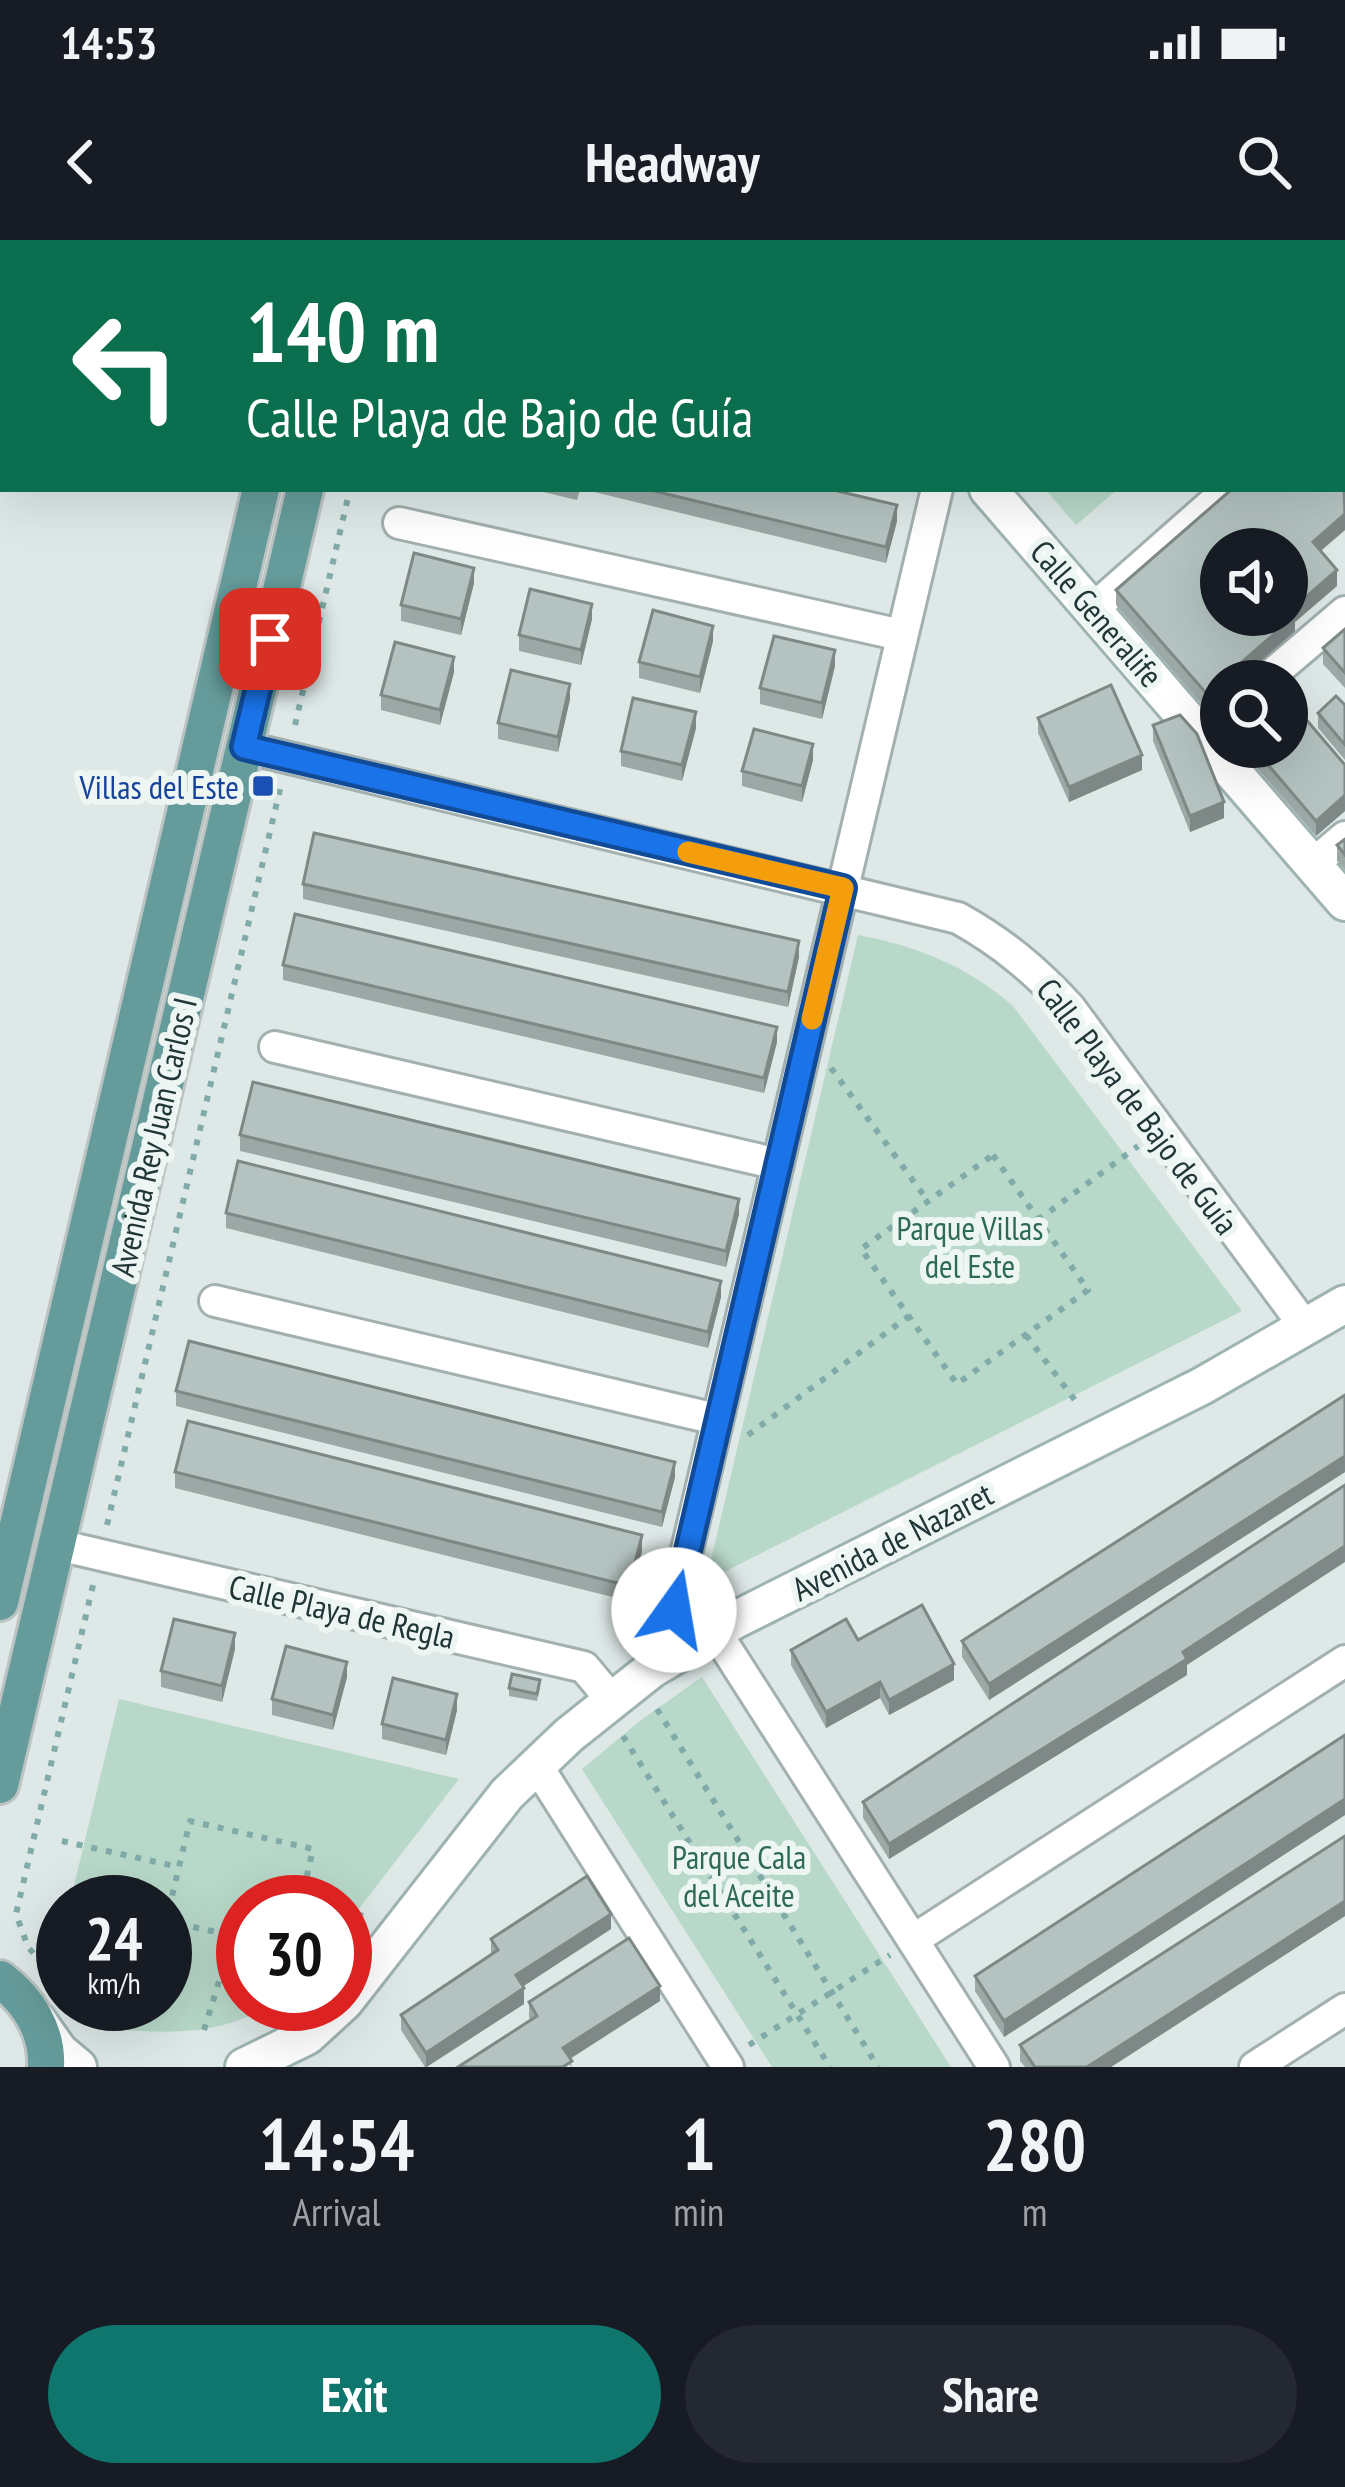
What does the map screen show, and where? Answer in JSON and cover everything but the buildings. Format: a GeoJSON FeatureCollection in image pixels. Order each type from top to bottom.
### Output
{"type":"FeatureCollection","features":[{"type":"Feature","properties":{"kind":"main road","name":"Avenida Rey Juan Carlos I"},"geometry":{"type":"LineString","coordinates":[[0,1602],[260,492]]}},
{"type":"Feature","properties":{"kind":"main road","name":"Avenida Rey Juan Carlos I"},"geometry":{"type":"LineString","coordinates":[[0,1786],[304,492]]}},
{"type":"Feature","properties":{"kind":"main road"},"geometry":{"type":"LineString","coordinates":[[1,1978],[18,1992],[36,2019]]}},
{"type":"Feature","properties":{"kind":"main road"},"geometry":{"type":"LineString","coordinates":[[40,2031],[46,2067]]}},
{"type":"Feature","properties":{"kind":"street"},"geometry":{"type":"LineString","coordinates":[[936,492],[674,1610],[704,1637],[913,1940],[994,2067]]}},
{"type":"Feature","properties":{"kind":"street","name":"Calle Generalife"},"geometry":{"type":"LineString","coordinates":[[991,492],[1093,609],[1200,714]]}},
{"type":"Feature","properties":{"kind":"street"},"geometry":{"type":"LineString","coordinates":[[1093,609],[1226,492]]}},
{"type":"Feature","properties":{"kind":"street"},"geometry":{"type":"LineString","coordinates":[[400,523],[901,634]]}},
{"type":"Feature","properties":{"kind":"street"},"geometry":{"type":"LineString","coordinates":[[1289,660],[1345,612]]}},
{"type":"Feature","properties":{"kind":"street","name":"Calle Playa de Bajo de Guía"},"geometry":{"type":"LineString","coordinates":[[244,747],[958,918],[1003,943],[1070,1008],[1306,1328]]}},
{"type":"Feature","properties":{"kind":"street","name":"Calle Generalife"},"geometry":{"type":"LineString","coordinates":[[1243,768],[1345,902]]}},
{"type":"Feature","properties":{"kind":"street"},"geometry":{"type":"LineString","coordinates":[[1313,864],[1345,837]]}},
{"type":"Feature","properties":{"kind":"street"},"geometry":{"type":"LineString","coordinates":[[275,1047],[778,1164]]}},
{"type":"Feature","properties":{"kind":"street"},"geometry":{"type":"LineString","coordinates":[[215,1301],[716,1419]]}},
{"type":"Feature","properties":{"kind":"street","name":"Avenida de Nazaret"},"geometry":{"type":"LineString","coordinates":[[372,1965],[479,1826],[536,1764],[615,1713],[704,1637],[1202,1386],[1345,1304]]}},
{"type":"Feature","properties":{"kind":"street","name":"Calle Playa de Regla"},"geometry":{"type":"LineString","coordinates":[[58,1545],[584,1667],[615,1713]]}},
{"type":"Feature","properties":{"kind":"street"},"geometry":{"type":"LineString","coordinates":[[913,1940],[1345,1661]]}},
{"type":"Feature","properties":{"kind":"street"},"geometry":{"type":"LineString","coordinates":[[536,1764],[722,2065]]}},
{"type":"Feature","properties":{"kind":"street"},"geometry":{"type":"LineString","coordinates":[[1255,2067],[1345,2009]]}},
{"type":"Feature","properties":{"kind":"street"},"geometry":{"type":"LineString","coordinates":[[45,2031],[78,2067]]}},
{"type":"Feature","properties":{"kind":"street","name":"Avenida de Nazaret"},"geometry":{"type":"LineString","coordinates":[[244,2067],[312,2031]]}},
{"type":"Feature","properties":{"kind":"path"},"geometry":{"type":"LineString","coordinates":[[291,740],[349,492]]}},
{"type":"Feature","properties":{"kind":"path"},"geometry":{"type":"LineString","coordinates":[[104,1536],[284,776]]}},
{"type":"Feature","properties":{"kind":"path"},"geometry":{"type":"LineString","coordinates":[[808,1036],[928,1201]]}},
{"type":"Feature","properties":{"kind":"path"},"geometry":{"type":"LineString","coordinates":[[1038,1220],[1160,1130]]}},
{"type":"Feature","properties":{"kind":"path"},"geometry":{"type":"LineString","coordinates":[[993,1155],[1038,1220],[1088,1290],[957,1384],[861,1249],[993,1155]]}},
{"type":"Feature","properties":{"kind":"path"},"geometry":{"type":"LineString","coordinates":[[706,1465],[909,1316]]}},
{"type":"Feature","properties":{"kind":"path"},"geometry":{"type":"LineString","coordinates":[[1026,1335],[1077,1403]]}},
{"type":"Feature","properties":{"kind":"path"},"geometry":{"type":"LineString","coordinates":[[36,1956],[16,1914],[96,1573]]}},
{"type":"Feature","properties":{"kind":"path"},"geometry":{"type":"LineString","coordinates":[[652,1701],[878,2067]]}},
{"type":"Feature","properties":{"kind":"path"},"geometry":{"type":"LineString","coordinates":[[615,1713],[830,2067]]}},
{"type":"Feature","properties":{"kind":"path"},"geometry":{"type":"LineString","coordinates":[[216,1932],[166,1921],[190,1821],[314,1849],[309,1875]]}},
{"type":"Feature","properties":{"kind":"path"},"geometry":{"type":"LineString","coordinates":[[62,1841],[179,1867]]}},
{"type":"Feature","properties":{"kind":"path"},"geometry":{"type":"LineString","coordinates":[[722,2065],[913,1940]]}},
{"type":"Feature","properties":{"kind":"path"},"geometry":{"type":"LineString","coordinates":[[204,2030],[216,1990]]}},
{"type":"Feature","properties":{"kind":"green space"},"geometry":{"type":"Polygon","coordinates":[[[1048,492],[1114,492],[1076,525],[1048,492]]]}},
{"type":"Feature","properties":{"kind":"green space","name":"Parque Villas del Este"},"geometry":{"type":"Polygon","coordinates":[[[858,935],[940,960],[1013,1006],[1242,1311],[706,1581],[858,935]]]}},
{"type":"Feature","properties":{"kind":"green space","name":"Parque Cala del Aceite"},"geometry":{"type":"Polygon","coordinates":[[[702,1677],[951,2067],[772,2067],[582,1769],[702,1677]]]}},
{"type":"Feature","properties":{"kind":"green space"},"geometry":{"type":"Polygon","coordinates":[[[119,1699],[459,1779],[372,1892],[372,1875],[216,1875],[216,2026],[192,2030],[192,1875],[77,1875],[119,1699]]]}},
{"type":"Feature","properties":{"kind":"slow traffic"},"geometry":{"type":"LineString","coordinates":[[688,852],[843,888],[812,1019]]}},
{"type":"Feature","properties":{"kind":"place","name":"Villas del Este"},"geometry":{"type":"Point","coordinates":[263,786]}},
{"type":"Feature","properties":{"kind":"route"},"geometry":{"type":"LineString","coordinates":[[270,639],[244,747],[843,888],[674,1610]]}}]}
